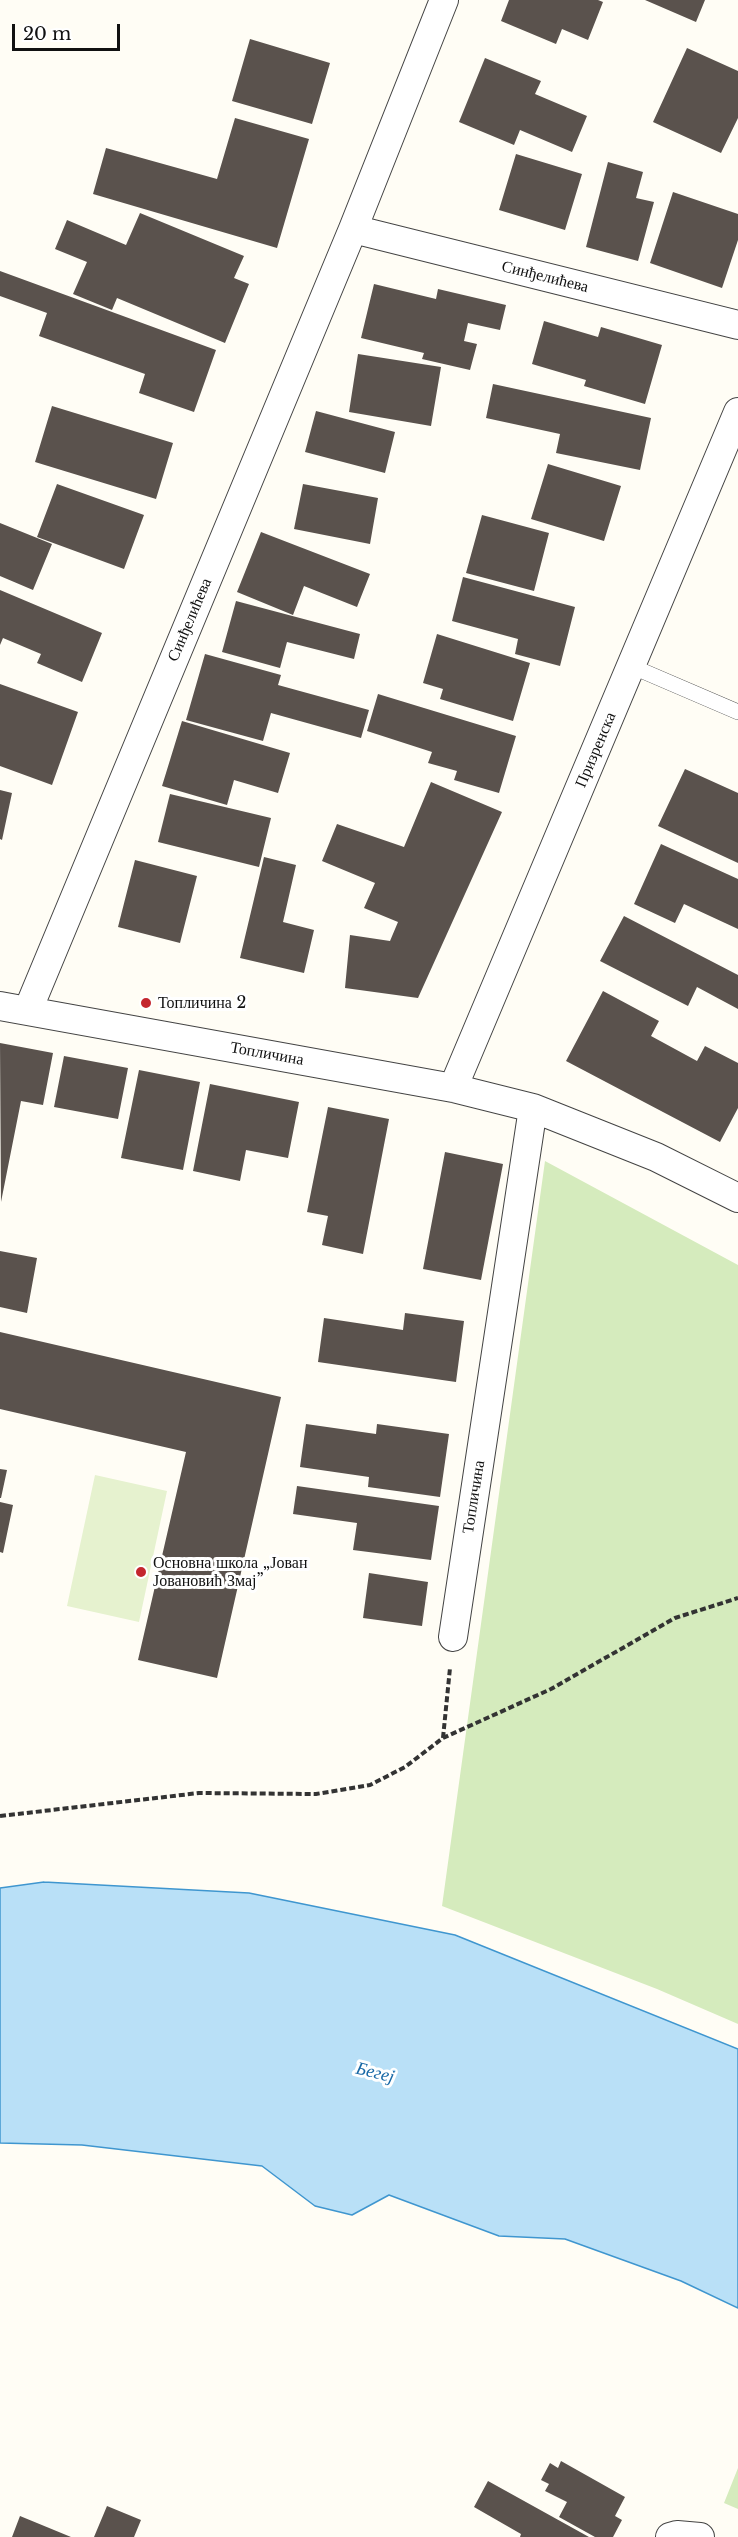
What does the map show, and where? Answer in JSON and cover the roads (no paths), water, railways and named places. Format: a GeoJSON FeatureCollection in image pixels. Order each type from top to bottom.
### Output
{"type":"FeatureCollection","features":[{"type":"Feature","properties":{"kind":"street","name":"Синђелићева"},"geometry":{"type":"LineString","coordinates":[[28,1010],[353,229],[444,0]]}},
{"type":"Feature","properties":{"kind":"street","name":"Синђелићева"},"geometry":{"type":"LineString","coordinates":[[353,229],[738,325]]}},
{"type":"Feature","properties":{"kind":"street","name":"Призренска"},"geometry":{"type":"LineString","coordinates":[[453,1088],[738,412]]}},
{"type":"Feature","properties":{"kind":"street","name":"Топличина"},"geometry":{"type":"LineString","coordinates":[[0,1006],[453,1088],[533,1108],[656,1156],[738,1198]]}},
{"type":"Feature","properties":{"kind":"street","name":"Топличина"},"geometry":{"type":"LineString","coordinates":[[453,1637],[533,1108]]}},
{"type":"Feature","properties":{"kind":"street"},"geometry":{"type":"LineString","coordinates":[[670,2537],[677,2535],[699,2537]]}},
{"type":"Feature","properties":{"kind":"lane"},"geometry":{"type":"LineString","coordinates":[[631,666],[738,712]]}},
{"type":"Feature","properties":{"kind":"water","name":"Бегеј"},"geometry":{"type":"Polygon","coordinates":[[[44,1882],[249,1893],[455,1935],[738,2049],[738,2308],[681,2281],[565,2239],[499,2236],[389,2195],[352,2215],[315,2206],[262,2166],[82,2145],[0,2143],[0,1888],[44,1882]]]}},
{"type":"Feature","properties":{"kind":"place","name":"Топличина 2"},"geometry":{"type":"Point","coordinates":[146,1003]}},
{"type":"Feature","properties":{"kind":"place","name":"Основна школа „Јован Јовановић Змај”"},"geometry":{"type":"Point","coordinates":[141,1572]}}]}
